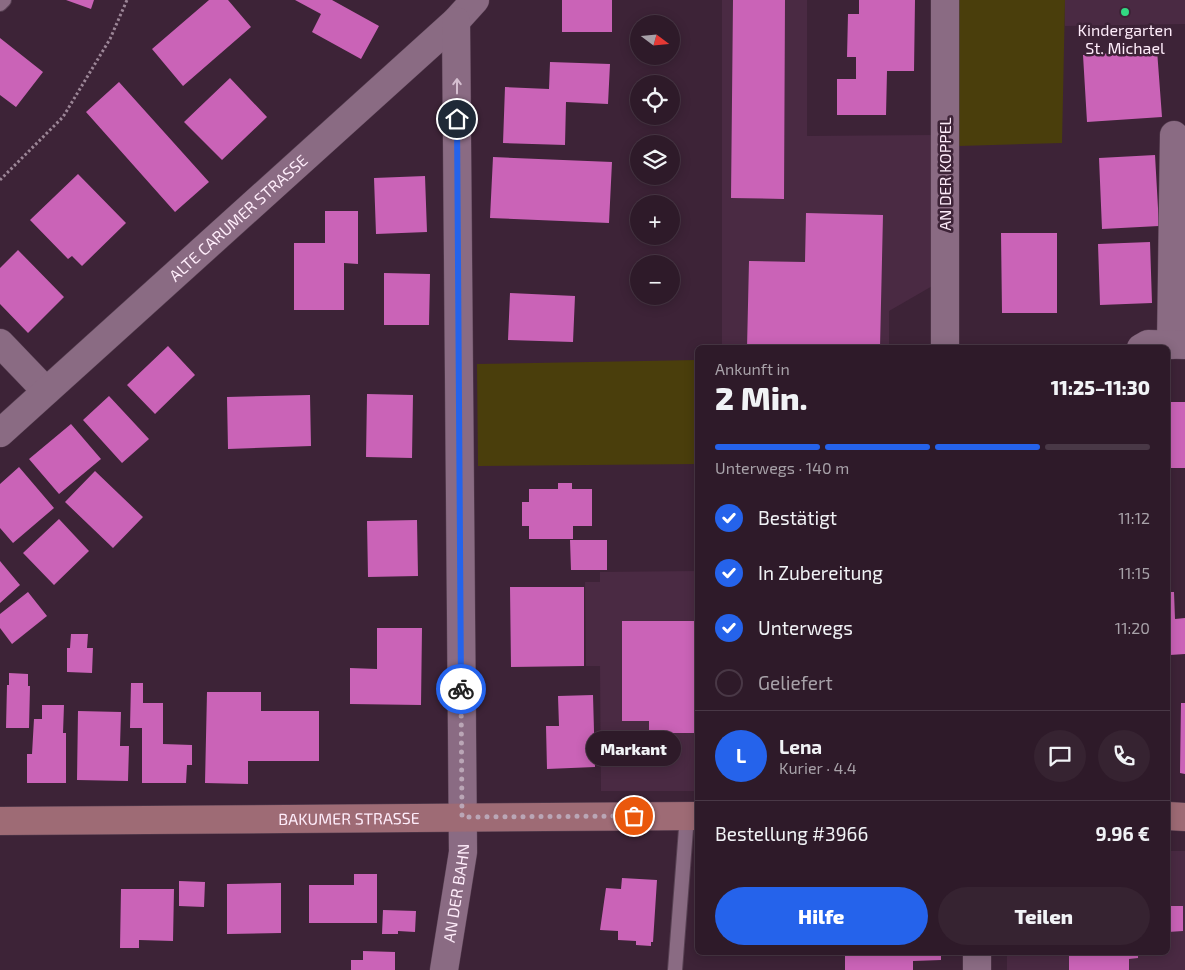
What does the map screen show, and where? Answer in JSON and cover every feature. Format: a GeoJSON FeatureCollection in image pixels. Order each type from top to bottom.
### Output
{"type":"FeatureCollection","features":[{"type":"Feature","properties":{"kind":"main road","name":"BAKUMER STRASSE"},"geometry":{"type":"LineString","coordinates":[[0,822],[692,816]]}},
{"type":"Feature","properties":{"kind":"main road"},"geometry":{"type":"LineString","coordinates":[[1170,816],[1185,817]]}},
{"type":"Feature","properties":{"kind":"street","name":"ALTE CARUMER STRASSE"},"geometry":{"type":"LineString","coordinates":[[0,433],[456,21],[475,0]]}},
{"type":"Feature","properties":{"kind":"street","name":"AN DER KOPPEL"},"geometry":{"type":"LineString","coordinates":[[945,0],[945,345]]}},
{"type":"Feature","properties":{"kind":"street","name":"AN DER BAHN"},"geometry":{"type":"LineString","coordinates":[[444,970],[463,852],[456,21]]}},
{"type":"Feature","properties":{"kind":"street"},"geometry":{"type":"LineString","coordinates":[[1146,345],[1178,345],[1174,135]]}},
{"type":"Feature","properties":{"kind":"street"},"geometry":{"type":"LineString","coordinates":[[0,343],[46,392]]}},
{"type":"Feature","properties":{"kind":"street"},"geometry":{"type":"LineString","coordinates":[[977,955],[977,970]]}},
{"type":"Feature","properties":{"kind":"lane"},"geometry":{"type":"LineString","coordinates":[[0,4],[4,0]]}},
{"type":"Feature","properties":{"kind":"lane"},"geometry":{"type":"LineString","coordinates":[[675,970],[692,816]]}},
{"type":"Feature","properties":{"kind":"path"},"geometry":{"type":"LineString","coordinates":[[0,180],[63,117],[110,40],[127,0]]}},
{"type":"Feature","properties":{"kind":"shaded area"},"geometry":{"type":"Polygon","coordinates":[[[722,0],[807,0],[807,136],[933,135],[934,285],[889,311],[889,345],[722,345],[722,0]]]}},
{"type":"Feature","properties":{"kind":"shaded area"},"geometry":{"type":"Polygon","coordinates":[[[959,0],[1065,0],[1062,143],[959,146],[959,0]]]}},
{"type":"Feature","properties":{"kind":"shaded area","name":"Kindergarten St. Michael"},"geometry":{"type":"Polygon","coordinates":[[[1065,0],[1185,0],[1185,24],[1065,26],[1065,0]]]}},
{"type":"Feature","properties":{"kind":"shaded area"},"geometry":{"type":"Polygon","coordinates":[[[695,360],[695,464],[478,466],[477,364],[695,360]]]}},
{"type":"Feature","properties":{"kind":"shaded area"},"geometry":{"type":"Polygon","coordinates":[[[695,571],[695,791],[601,791],[600,666],[586,666],[585,582],[600,582],[600,572],[695,571]]]}},
{"type":"Feature","properties":{"kind":"shaded area"},"geometry":{"type":"Polygon","coordinates":[[[1170,851],[1185,851],[1185,970],[1007,970],[1007,955],[1170,955],[1170,851]]]}},
{"type":"Feature","properties":{"kind":"building"},"geometry":{"type":"Polygon","coordinates":[[[66,0],[94,0],[91,9],[66,0]]]}},
{"type":"Feature","properties":{"kind":"building"},"geometry":{"type":"Polygon","coordinates":[[[209,0],[228,0],[251,27],[183,86],[152,49],[209,0]]]}},
{"type":"Feature","properties":{"kind":"building"},"geometry":{"type":"Polygon","coordinates":[[[295,0],[332,0],[379,26],[361,59],[312,32],[321,14],[295,0]]]}},
{"type":"Feature","properties":{"kind":"building"},"geometry":{"type":"Polygon","coordinates":[[[562,0],[612,0],[612,32],[562,32],[562,0]]]}},
{"type":"Feature","properties":{"kind":"building"},"geometry":{"type":"Polygon","coordinates":[[[733,0],[785,0],[784,199],[731,198],[733,0]]]}},
{"type":"Feature","properties":{"kind":"building"},"geometry":{"type":"Polygon","coordinates":[[[859,0],[915,0],[914,71],[887,71],[886,115],[837,115],[837,79],[856,79],[856,57],[847,57],[848,14],[859,14],[859,0]]]}},
{"type":"Feature","properties":{"kind":"building"},"geometry":{"type":"Polygon","coordinates":[[[0,38],[43,72],[16,107],[0,95],[0,38]]]}},
{"type":"Feature","properties":{"kind":"building"},"geometry":{"type":"Polygon","coordinates":[[[1157,50],[1162,117],[1087,122],[1083,55],[1157,50]]]}},
{"type":"Feature","properties":{"kind":"building"},"geometry":{"type":"Polygon","coordinates":[[[550,62],[610,64],[608,104],[566,102],[565,145],[503,143],[505,87],[549,89],[550,62]]]}},
{"type":"Feature","properties":{"kind":"building"},"geometry":{"type":"Polygon","coordinates":[[[230,78],[267,117],[222,160],[184,122],[230,78]]]}},
{"type":"Feature","properties":{"kind":"building"},"geometry":{"type":"Polygon","coordinates":[[[119,82],[209,182],[175,212],[86,112],[119,82]]]}},
{"type":"Feature","properties":{"kind":"building"},"geometry":{"type":"Polygon","coordinates":[[[1155,155],[1159,226],[1102,229],[1099,158],[1155,155]]]}},
{"type":"Feature","properties":{"kind":"building"},"geometry":{"type":"Polygon","coordinates":[[[493,157],[612,162],[609,223],[490,218],[493,157]]]}},
{"type":"Feature","properties":{"kind":"building"},"geometry":{"type":"Polygon","coordinates":[[[78,174],[126,223],[82,266],[72,256],[68,259],[30,220],[78,174]]]}},
{"type":"Feature","properties":{"kind":"building"},"geometry":{"type":"Polygon","coordinates":[[[425,176],[427,232],[376,234],[374,178],[425,176]]]}},
{"type":"Feature","properties":{"kind":"building"},"geometry":{"type":"Polygon","coordinates":[[[325,211],[358,211],[358,264],[344,263],[344,310],[294,310],[294,243],[325,243],[325,211]]]}},
{"type":"Feature","properties":{"kind":"building"},"geometry":{"type":"Polygon","coordinates":[[[806,213],[883,215],[880,345],[747,345],[749,261],[805,262],[806,213]]]}},
{"type":"Feature","properties":{"kind":"building"},"geometry":{"type":"Polygon","coordinates":[[[1001,233],[1057,233],[1057,313],[1002,313],[1001,233]]]}},
{"type":"Feature","properties":{"kind":"building"},"geometry":{"type":"Polygon","coordinates":[[[1150,242],[1152,303],[1100,305],[1098,244],[1150,242]]]}},
{"type":"Feature","properties":{"kind":"building"},"geometry":{"type":"Polygon","coordinates":[[[18,250],[64,297],[28,333],[0,304],[0,268],[18,250]]]}},
{"type":"Feature","properties":{"kind":"building"},"geometry":{"type":"Polygon","coordinates":[[[384,273],[430,274],[429,325],[384,325],[384,273]]]}},
{"type":"Feature","properties":{"kind":"building"},"geometry":{"type":"Polygon","coordinates":[[[510,293],[575,296],[573,342],[508,340],[510,293]]]}},
{"type":"Feature","properties":{"kind":"building"},"geometry":{"type":"Polygon","coordinates":[[[168,346],[195,375],[155,414],[127,385],[168,346]]]}},
{"type":"Feature","properties":{"kind":"building"},"geometry":{"type":"Polygon","coordinates":[[[367,394],[413,395],[412,458],[366,457],[367,394]]]}},
{"type":"Feature","properties":{"kind":"building"},"geometry":{"type":"Polygon","coordinates":[[[310,395],[311,446],[228,449],[227,397],[310,395]]]}},
{"type":"Feature","properties":{"kind":"building"},"geometry":{"type":"Polygon","coordinates":[[[109,396],[149,439],[122,463],[83,420],[109,396]]]}},
{"type":"Feature","properties":{"kind":"building"},"geometry":{"type":"Polygon","coordinates":[[[1170,402],[1185,402],[1185,468],[1170,468],[1170,402]]]}},
{"type":"Feature","properties":{"kind":"building"},"geometry":{"type":"Polygon","coordinates":[[[71,424],[101,459],[59,494],[29,459],[71,424]]]}},
{"type":"Feature","properties":{"kind":"building"},"geometry":{"type":"Polygon","coordinates":[[[19,467],[54,508],[13,543],[0,528],[0,484],[19,467]]]}},
{"type":"Feature","properties":{"kind":"building"},"geometry":{"type":"Polygon","coordinates":[[[95,471],[143,517],[113,548],[65,502],[95,471]]]}},
{"type":"Feature","properties":{"kind":"building"},"geometry":{"type":"Polygon","coordinates":[[[558,483],[572,483],[572,489],[592,489],[592,526],[573,526],[573,539],[529,539],[529,526],[522,526],[522,502],[529,502],[529,489],[558,489],[558,483]]]}},
{"type":"Feature","properties":{"kind":"building"},"geometry":{"type":"Polygon","coordinates":[[[59,519],[89,551],[54,585],[23,553],[59,519]]]}},
{"type":"Feature","properties":{"kind":"building"},"geometry":{"type":"Polygon","coordinates":[[[417,520],[418,576],[368,577],[367,521],[417,520]]]}},
{"type":"Feature","properties":{"kind":"building"},"geometry":{"type":"Polygon","coordinates":[[[570,540],[607,540],[607,570],[571,570],[570,540]]]}},
{"type":"Feature","properties":{"kind":"building"},"geometry":{"type":"Polygon","coordinates":[[[0,561],[20,585],[0,603],[0,561]]]}},
{"type":"Feature","properties":{"kind":"building"},"geometry":{"type":"Polygon","coordinates":[[[510,587],[584,587],[584,666],[511,667],[510,587]]]}},
{"type":"Feature","properties":{"kind":"building"},"geometry":{"type":"Polygon","coordinates":[[[28,592],[47,616],[12,644],[0,628],[0,614],[28,592]]]}},
{"type":"Feature","properties":{"kind":"building"},"geometry":{"type":"Polygon","coordinates":[[[1170,592],[1174,592],[1175,619],[1185,618],[1185,654],[1170,655],[1170,592]]]}},
{"type":"Feature","properties":{"kind":"building"},"geometry":{"type":"Polygon","coordinates":[[[622,621],[695,621],[695,733],[649,733],[649,721],[622,721],[622,621]]]}},
{"type":"Feature","properties":{"kind":"building"},"geometry":{"type":"Polygon","coordinates":[[[377,628],[422,628],[421,705],[350,704],[350,668],[377,669],[377,628]]]}},
{"type":"Feature","properties":{"kind":"building"},"geometry":{"type":"Polygon","coordinates":[[[71,634],[88,634],[87,648],[93,648],[92,673],[67,672],[67,648],[70,648],[71,634]]]}},
{"type":"Feature","properties":{"kind":"building"},"geometry":{"type":"Polygon","coordinates":[[[9,673],[28,674],[28,686],[30,686],[29,728],[6,728],[9,673]]]}},
{"type":"Feature","properties":{"kind":"building"},"geometry":{"type":"Polygon","coordinates":[[[131,683],[143,683],[143,703],[163,703],[163,744],[192,745],[192,765],[187,765],[186,783],[142,783],[142,728],[130,728],[131,683]]]}},
{"type":"Feature","properties":{"kind":"building"},"geometry":{"type":"Polygon","coordinates":[[[207,692],[261,692],[261,711],[319,711],[319,761],[248,761],[248,784],[205,783],[207,692]]]}},
{"type":"Feature","properties":{"kind":"building"},"geometry":{"type":"Polygon","coordinates":[[[593,695],[595,767],[547,769],[546,726],[559,726],[558,696],[593,695]]]}},
{"type":"Feature","properties":{"kind":"building"},"geometry":{"type":"Polygon","coordinates":[[[1181,703],[1185,703],[1185,774],[1180,773],[1181,703]]]}},
{"type":"Feature","properties":{"kind":"building"},"geometry":{"type":"Polygon","coordinates":[[[42,705],[64,705],[63,733],[66,733],[66,783],[27,783],[27,754],[32,754],[34,719],[42,719],[42,705]]]}},
{"type":"Feature","properties":{"kind":"building"},"geometry":{"type":"Polygon","coordinates":[[[78,711],[121,712],[120,746],[129,746],[128,781],[77,780],[78,711]]]}},
{"type":"Feature","properties":{"kind":"building"},"geometry":{"type":"Polygon","coordinates":[[[354,874],[377,874],[377,923],[309,923],[309,885],[354,885],[354,874]]]}},
{"type":"Feature","properties":{"kind":"building"},"geometry":{"type":"Polygon","coordinates":[[[622,878],[657,880],[653,942],[651,942],[651,946],[636,945],[636,941],[618,940],[618,931],[600,930],[606,888],[621,889],[622,878]]]}},
{"type":"Feature","properties":{"kind":"building"},"geometry":{"type":"Polygon","coordinates":[[[179,881],[205,882],[204,907],[179,906],[179,881]]]}},
{"type":"Feature","properties":{"kind":"building"},"geometry":{"type":"Polygon","coordinates":[[[281,883],[281,933],[227,934],[227,884],[281,883]]]}},
{"type":"Feature","properties":{"kind":"building"},"geometry":{"type":"Polygon","coordinates":[[[121,889],[174,889],[173,941],[139,940],[139,948],[120,948],[121,889]]]}},
{"type":"Feature","properties":{"kind":"building"},"geometry":{"type":"Polygon","coordinates":[[[1170,906],[1183,906],[1183,931],[1170,932],[1170,906]]]}},
{"type":"Feature","properties":{"kind":"building"},"geometry":{"type":"Polygon","coordinates":[[[383,910],[416,911],[415,932],[398,931],[398,934],[382,934],[383,910]]]}},
{"type":"Feature","properties":{"kind":"building"},"geometry":{"type":"Polygon","coordinates":[[[363,951],[395,952],[395,970],[351,970],[351,960],[363,960],[363,951]]]}},
{"type":"Feature","properties":{"kind":"building"},"geometry":{"type":"Polygon","coordinates":[[[845,955],[941,955],[941,960],[913,961],[913,970],[845,970],[845,955]]]}},
{"type":"Feature","properties":{"kind":"building"},"geometry":{"type":"Polygon","coordinates":[[[1069,955],[1138,955],[1138,958],[1129,959],[1129,970],[1069,970],[1069,955]]]}},
{"type":"Feature","properties":{"kind":"way so far"},"geometry":{"type":"LineString","coordinates":[[461,689],[462,817],[634,816]]}},
{"type":"Feature","properties":{"kind":"place","name":"Kindergarten St. Michael"},"geometry":{"type":"Point","coordinates":[1125,12]}},
{"type":"Feature","properties":{"kind":"place","name":"Markant"},"geometry":{"type":"Point","coordinates":[634,816]}},
{"type":"Feature","properties":{"kind":"route"},"geometry":{"type":"LineString","coordinates":[[457,119],[461,689]]}}]}
